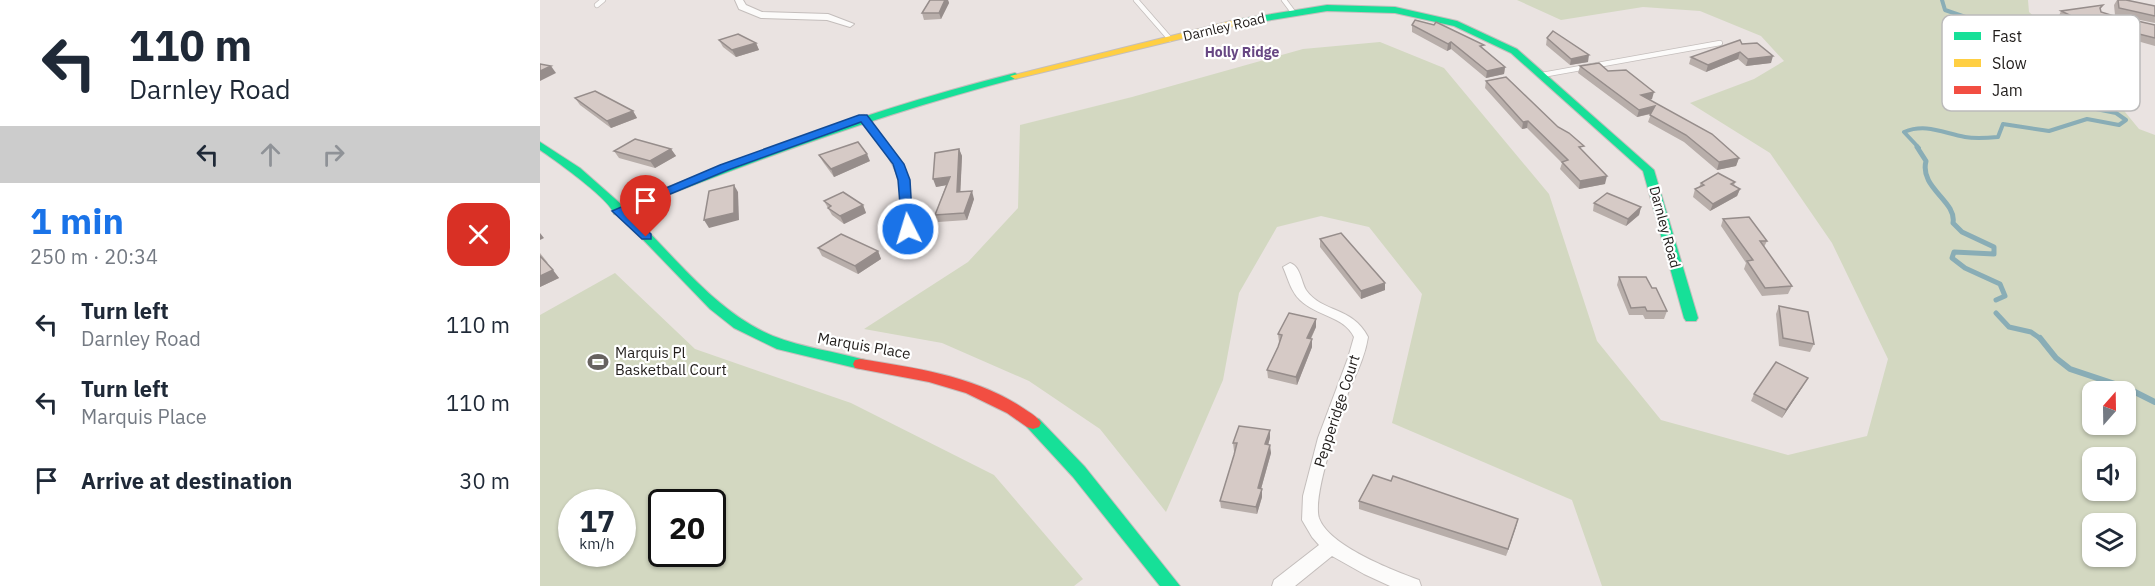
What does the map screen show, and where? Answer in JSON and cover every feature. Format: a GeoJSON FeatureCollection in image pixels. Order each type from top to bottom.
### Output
{"type":"FeatureCollection","features":[{"type":"Feature","properties":{"kind":"street"},"geometry":{"type":"LineString","coordinates":[[739,0],[742,7],[760,15],[828,17],[850,24]]}},
{"type":"Feature","properties":{"kind":"street","name":"Darnley Road"},"geometry":{"type":"LineString","coordinates":[[618,211],[724,167],[863,117],[948,93],[1170,39],[1293,12],[1350,4],[1408,12],[1458,23],[1514,51],[1648,170],[1691,318]]}},
{"type":"Feature","properties":{"kind":"street","name":"Marquis Place"},"geometry":{"type":"LineString","coordinates":[[540,145],[562,158],[721,311],[765,338],[817,356],[914,371],[948,379],[979,391],[1014,409],[1034,424],[1079,472],[1171,586]]}},
{"type":"Feature","properties":{"kind":"street","name":"Pepperidge Court"},"geometry":{"type":"LineString","coordinates":[[1290,267],[1306,298],[1354,324],[1361,337],[1336,408],[1308,504],[1310,519],[1319,532],[1333,545],[1381,574],[1412,586]]}},
{"type":"Feature","properties":{"kind":"street"},"geometry":{"type":"LineString","coordinates":[[1281,586],[1333,545]]}},
{"type":"Feature","properties":{"kind":"lane"},"geometry":{"type":"LineString","coordinates":[[597,5],[603,0]]}},
{"type":"Feature","properties":{"kind":"lane"},"geometry":{"type":"LineString","coordinates":[[1136,0],[1170,39]]}},
{"type":"Feature","properties":{"kind":"lane"},"geometry":{"type":"LineString","coordinates":[[1284,0],[1293,12]]}},
{"type":"Feature","properties":{"kind":"lane"},"geometry":{"type":"LineString","coordinates":[[2140,25],[2155,28]]}},
{"type":"Feature","properties":{"kind":"lane"},"geometry":{"type":"LineString","coordinates":[[1542,75],[1720,43]]}},
{"type":"Feature","properties":{"kind":"lane"},"geometry":{"type":"LineString","coordinates":[[863,117],[898,164],[904,180],[908,229]]}},
{"type":"Feature","properties":{"kind":"green space"},"geometry":{"type":"Polygon","coordinates":[[[1517,0],[2028,0],[2029,12],[2032,15],[1942,15],[1942,111],[2124,111],[2139,129],[2155,135],[2155,586],[1602,586],[1572,500],[1392,423],[1422,294],[1369,227],[1321,216],[1277,227],[1239,293],[1223,380],[1166,512],[1100,429],[1029,381],[942,343],[864,329],[968,262],[1018,208],[1020,125],[1132,97],[1303,49],[1380,42],[1444,68],[1549,194],[1597,341],[1661,420],[1788,455],[1867,436],[1888,359],[1832,243],[1770,153],[1690,103],[1754,79],[1784,61],[1761,36],[1700,11],[1643,7],[1561,20],[1517,0]]]}},
{"type":"Feature","properties":{"kind":"green space"},"geometry":{"type":"Polygon","coordinates":[[[615,273],[695,349],[851,403],[994,475],[1083,579],[1074,586],[540,586],[540,315],[615,273]]]}},
{"type":"Feature","properties":{"kind":"building"},"geometry":{"type":"Polygon","coordinates":[[[930,0],[945,0],[939,13],[922,13],[930,0]]]}},
{"type":"Feature","properties":{"kind":"building"},"geometry":{"type":"Polygon","coordinates":[[[2118,0],[2155,6],[2155,16],[2119,8],[2118,0]]]}},
{"type":"Feature","properties":{"kind":"building"},"geometry":{"type":"Polygon","coordinates":[[[2103,5],[2100,8],[2101,12],[2111,15],[2069,15],[2061,11],[2103,5]]]}},
{"type":"Feature","properties":{"kind":"building"},"geometry":{"type":"Polygon","coordinates":[[[1415,20],[1434,25],[1436,22],[1484,45],[1480,46],[1505,67],[1487,71],[1451,42],[1448,44],[1412,25],[1415,20]]]}},
{"type":"Feature","properties":{"kind":"building"},"geometry":{"type":"Polygon","coordinates":[[[2140,22],[2155,25],[2155,38],[2140,34],[2140,22]]]}},
{"type":"Feature","properties":{"kind":"building"},"geometry":{"type":"Polygon","coordinates":[[[1553,31],[1589,55],[1571,59],[1547,38],[1553,31]]]}},
{"type":"Feature","properties":{"kind":"building"},"geometry":{"type":"Polygon","coordinates":[[[738,34],[756,43],[732,50],[719,40],[738,34]]]}},
{"type":"Feature","properties":{"kind":"building"},"geometry":{"type":"Polygon","coordinates":[[[1740,40],[1742,44],[1757,43],[1773,56],[1748,59],[1740,52],[1708,65],[1691,57],[1740,40]]]}},
{"type":"Feature","properties":{"kind":"building"},"geometry":{"type":"Polygon","coordinates":[[[1599,63],[1608,71],[1626,70],[1654,92],[1641,95],[1712,134],[1739,158],[1719,162],[1686,135],[1650,115],[1655,106],[1639,110],[1580,66],[1599,63]]]}},
{"type":"Feature","properties":{"kind":"building"},"geometry":{"type":"Polygon","coordinates":[[[540,64],[551,66],[540,71],[540,64]]]}},
{"type":"Feature","properties":{"kind":"building"},"geometry":{"type":"Polygon","coordinates":[[[1506,77],[1558,127],[1584,146],[1579,147],[1607,176],[1580,181],[1562,162],[1568,160],[1528,121],[1523,122],[1486,81],[1506,77]]]}},
{"type":"Feature","properties":{"kind":"building"},"geometry":{"type":"Polygon","coordinates":[[[595,91],[633,111],[607,121],[575,98],[595,91]]]}},
{"type":"Feature","properties":{"kind":"building"},"geometry":{"type":"Polygon","coordinates":[[[635,139],[671,149],[650,161],[614,151],[635,139]]]}},
{"type":"Feature","properties":{"kind":"building"},"geometry":{"type":"Polygon","coordinates":[[[858,142],[867,154],[831,169],[819,155],[858,142]]]}},
{"type":"Feature","properties":{"kind":"building"},"geometry":{"type":"Polygon","coordinates":[[[959,149],[957,192],[972,191],[964,213],[935,215],[950,177],[933,179],[935,153],[959,149]]]}},
{"type":"Feature","properties":{"kind":"building"},"geometry":{"type":"Polygon","coordinates":[[[1718,173],[1735,182],[1731,184],[1740,189],[1713,204],[1695,189],[1704,185],[1701,183],[1718,173]]]}},
{"type":"Feature","properties":{"kind":"building"},"geometry":{"type":"Polygon","coordinates":[[[734,185],[734,213],[704,220],[709,191],[734,185]]]}},
{"type":"Feature","properties":{"kind":"building"},"geometry":{"type":"Polygon","coordinates":[[[843,192],[863,205],[840,216],[828,208],[831,206],[824,201],[843,192]]]}},
{"type":"Feature","properties":{"kind":"building"},"geometry":{"type":"Polygon","coordinates":[[[1607,193],[1641,207],[1628,219],[1594,203],[1607,193]]]}},
{"type":"Feature","properties":{"kind":"building"},"geometry":{"type":"Polygon","coordinates":[[[1749,217],[1767,241],[1760,241],[1792,286],[1765,288],[1747,261],[1753,260],[1723,219],[1749,217]]]}},
{"type":"Feature","properties":{"kind":"building"},"geometry":{"type":"Polygon","coordinates":[[[1341,233],[1385,283],[1361,291],[1320,239],[1341,233]]]}},
{"type":"Feature","properties":{"kind":"building"},"geometry":{"type":"Polygon","coordinates":[[[841,234],[878,251],[855,266],[818,248],[841,234]]]}},
{"type":"Feature","properties":{"kind":"building"},"geometry":{"type":"Polygon","coordinates":[[[540,256],[553,270],[540,276],[540,256]]]}},
{"type":"Feature","properties":{"kind":"building"},"geometry":{"type":"Polygon","coordinates":[[[1619,277],[1646,277],[1652,288],[1656,288],[1667,311],[1647,311],[1645,307],[1631,308],[1619,277]]]}},
{"type":"Feature","properties":{"kind":"building"},"geometry":{"type":"Polygon","coordinates":[[[1779,306],[1808,312],[1814,344],[1783,338],[1779,306]]]}},
{"type":"Feature","properties":{"kind":"building"},"geometry":{"type":"Polygon","coordinates":[[[1289,313],[1316,319],[1307,338],[1312,339],[1296,377],[1267,370],[1282,335],[1278,334],[1289,313]]]}},
{"type":"Feature","properties":{"kind":"building"},"geometry":{"type":"Polygon","coordinates":[[[1776,362],[1808,378],[1786,410],[1754,394],[1776,362]]]}},
{"type":"Feature","properties":{"kind":"building"},"geometry":{"type":"Polygon","coordinates":[[[1239,426],[1270,430],[1265,444],[1270,445],[1258,488],[1262,489],[1256,507],[1220,501],[1234,455],[1237,443],[1233,443],[1239,426]]]}},
{"type":"Feature","properties":{"kind":"building"},"geometry":{"type":"Polygon","coordinates":[[[1373,475],[1391,481],[1393,476],[1518,519],[1508,549],[1359,501],[1373,475]]]}},
{"type":"Feature","properties":{"kind":"waterway"},"geometry":{"type":"LineString","coordinates":[[1942,0],[1945,10],[1960,15]]}},
{"type":"Feature","properties":{"kind":"waterway"},"geometry":{"type":"LineString","coordinates":[[1919,148],[1904,132],[1920,128],[1965,137],[1986,138],[1998,137],[2003,124],[2049,131],[2087,119],[2119,125],[2126,120],[2116,113],[2106,111]]}},
{"type":"Feature","properties":{"kind":"waterway"},"geometry":{"type":"LineString","coordinates":[[1917,147],[1926,161],[1925,171],[1928,179],[1953,215],[1953,223],[1962,232],[1994,247],[1994,254],[1954,252],[1952,258],[1965,268],[2000,284],[2005,296],[1996,300]]}},
{"type":"Feature","properties":{"kind":"waterway"},"geometry":{"type":"LineString","coordinates":[[1996,313],[2009,327],[2031,332],[2041,339]]}},
{"type":"Feature","properties":{"kind":"waterway"},"geometry":{"type":"LineString","coordinates":[[2041,339],[2056,358],[2070,369],[2127,388],[2155,402]]}},
{"type":"Feature","properties":{"kind":"traffic: fast"},"geometry":{"type":"LineString","coordinates":[[1235,23],[1327,8],[1395,10],[1457,24],[1514,51],[1648,170],[1691,318]]}},
{"type":"Feature","properties":{"kind":"traffic: fast"},"geometry":{"type":"LineString","coordinates":[[618,211],[716,172],[863,119],[1015,76]]}},
{"type":"Feature","properties":{"kind":"traffic: fast"},"geometry":{"type":"LineString","coordinates":[[540,145],[576,171],[612,202],[708,299],[739,325],[782,345],[860,364]]}},
{"type":"Feature","properties":{"kind":"traffic: fast"},"geometry":{"type":"LineString","coordinates":[[1033,423],[1079,472],[1171,586]]}},
{"type":"Feature","properties":{"kind":"traffic: slow"},"geometry":{"type":"LineString","coordinates":[[1015,76],[1235,23]]}},
{"type":"Feature","properties":{"kind":"traffic: jam"},"geometry":{"type":"LineString","coordinates":[[860,364],[951,382],[992,398],[1033,423]]}},
{"type":"Feature","properties":{"kind":"place","name":"Marquis Pl Basketball Court"},"geometry":{"type":"Point","coordinates":[598,362]}},
{"type":"Feature","properties":{"kind":"district","name":"Holly Ridge"},"geometry":{"type":"Point","coordinates":[1242,52]}},
{"type":"Feature","properties":{"kind":"route"},"geometry":{"type":"LineString","coordinates":[[646,237],[618,211],[724,167],[863,117],[898,164],[904,180],[908,229]]}}]}
